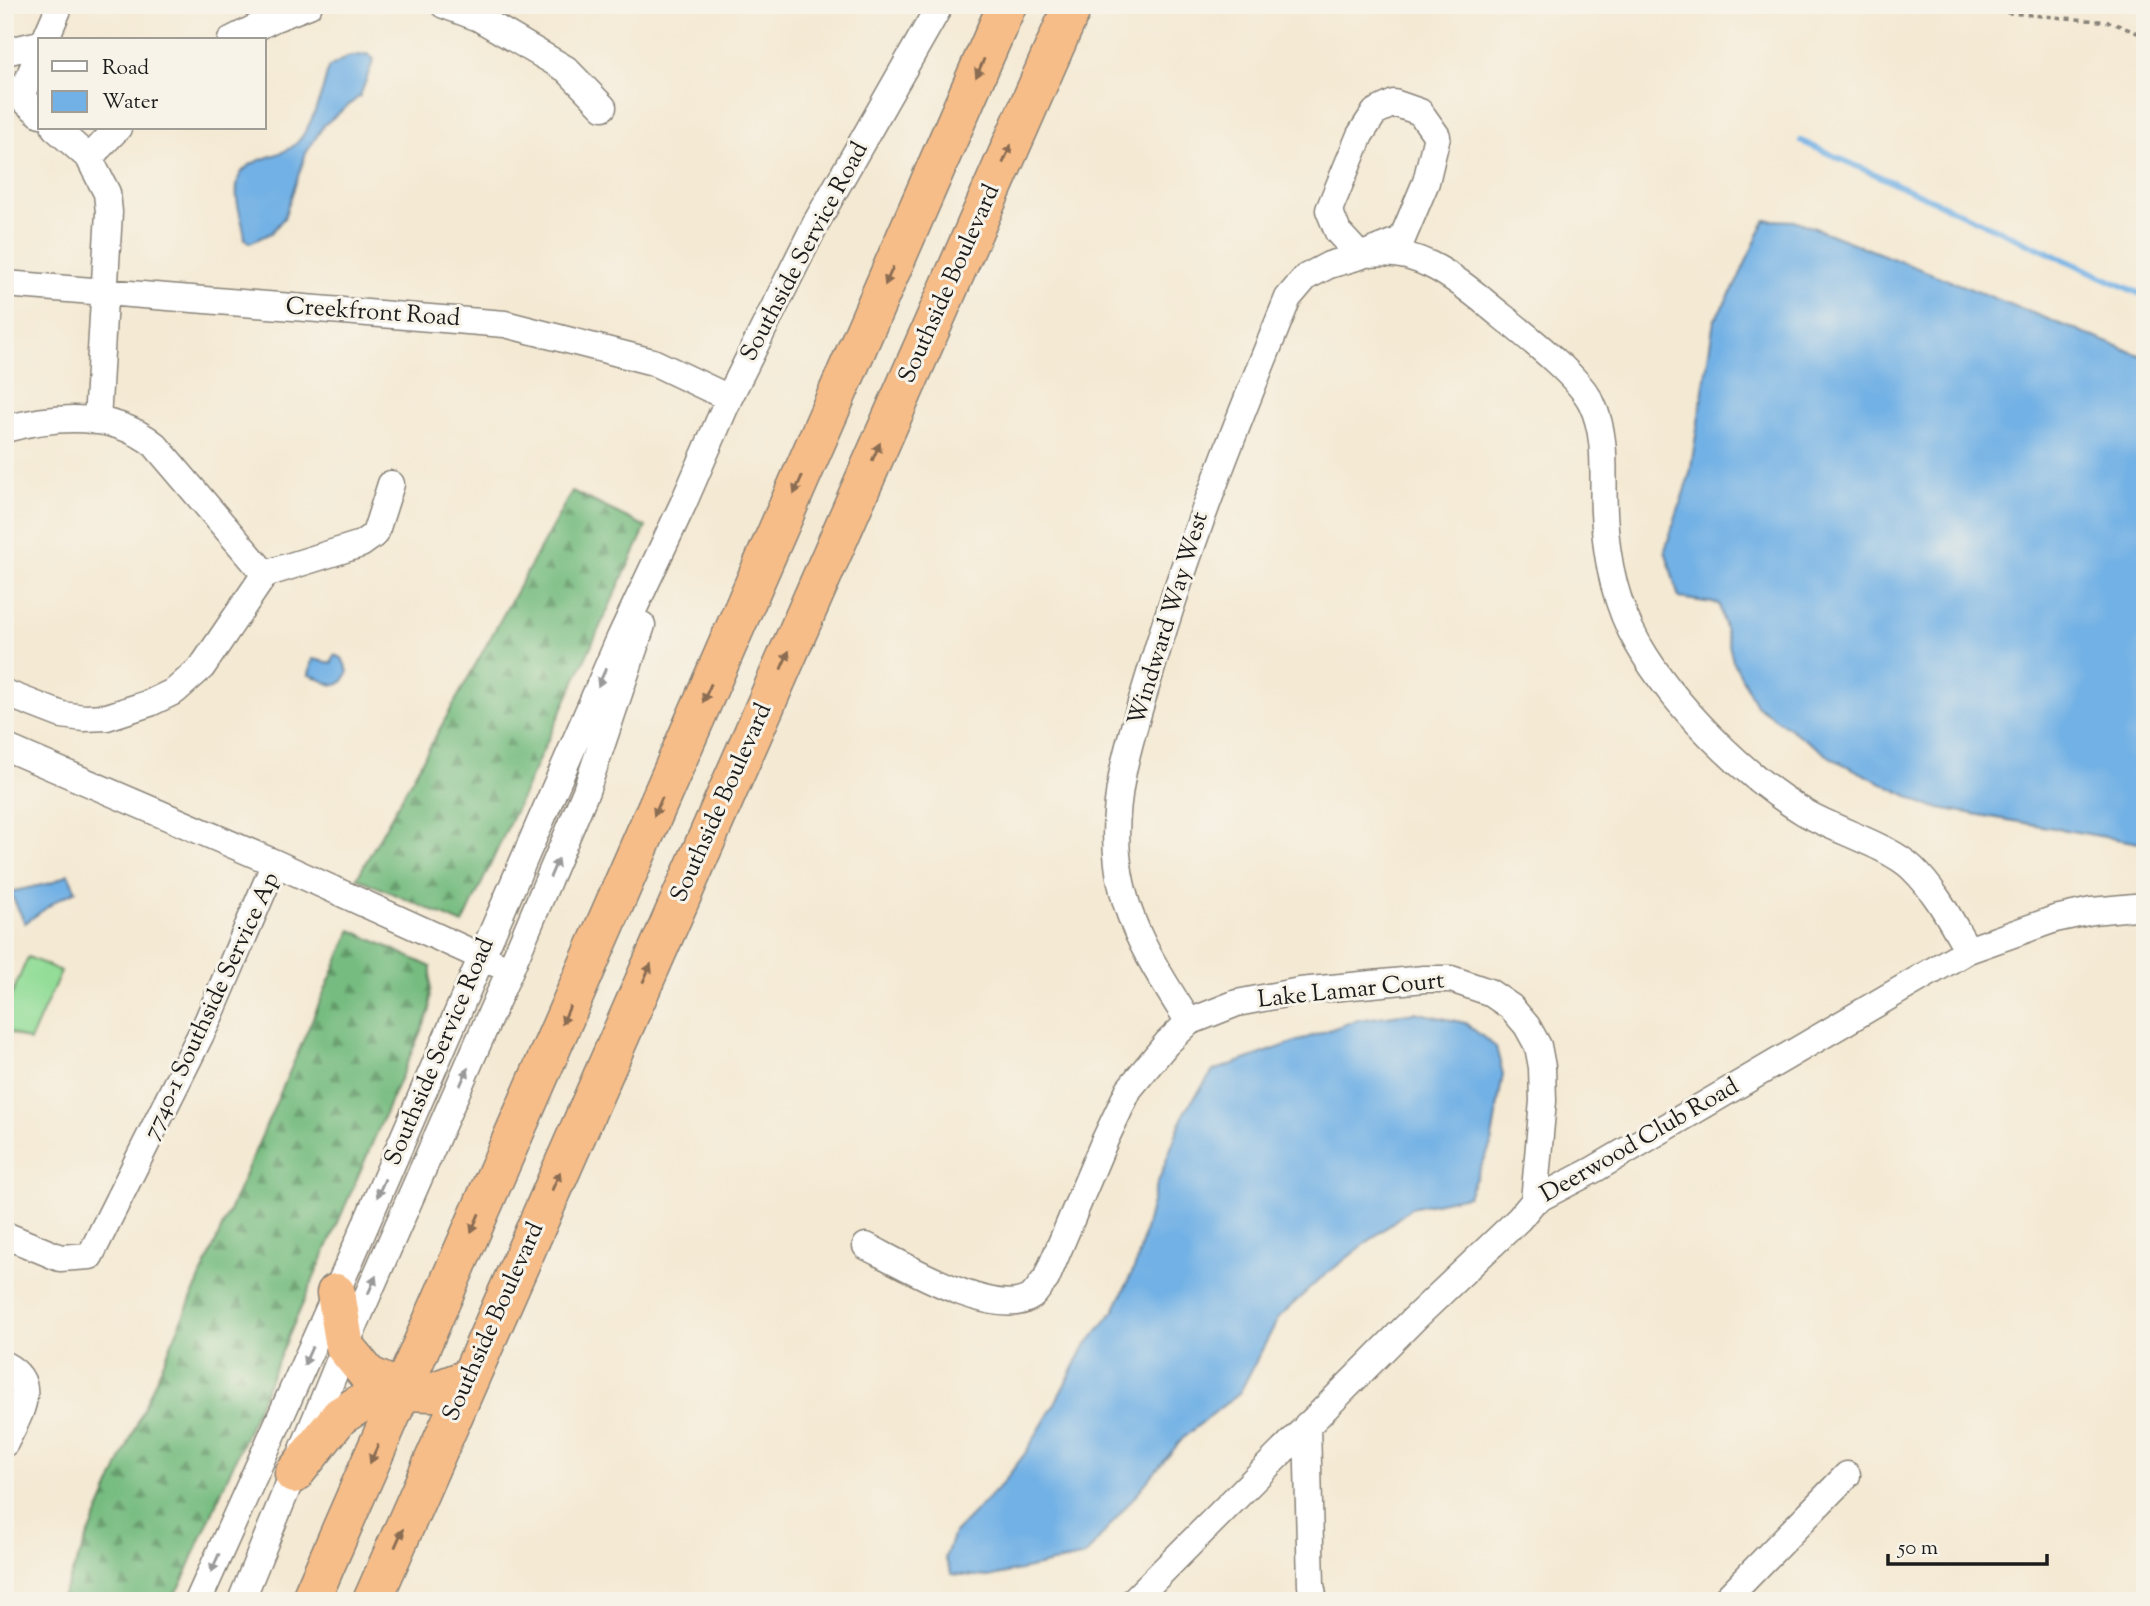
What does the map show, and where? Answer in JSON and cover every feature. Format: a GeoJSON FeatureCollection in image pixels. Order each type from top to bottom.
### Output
{"type":"FeatureCollection","features":[{"type":"Feature","properties":{"kind":"highway"},"geometry":{"type":"LineString","coordinates":[[310,1601],[1007,5]]}},
{"type":"Feature","properties":{"kind":"highway","name":"Southside Boulevard"},"geometry":{"type":"LineString","coordinates":[[372,1601],[1073,5]]}},
{"type":"Feature","properties":{"kind":"highway"},"geometry":{"type":"LineString","coordinates":[[336,1293],[345,1347],[368,1375],[402,1391]]}},
{"type":"Feature","properties":{"kind":"highway"},"geometry":{"type":"LineString","coordinates":[[294,1474],[340,1416],[363,1402],[402,1391],[432,1392],[469,1378]]}},
{"type":"Feature","properties":{"kind":"street"},"geometry":{"type":"LineString","coordinates":[[46,38],[60,5]]}},
{"type":"Feature","properties":{"kind":"street"},"geometry":{"type":"LineString","coordinates":[[235,38],[309,5]]}},
{"type":"Feature","properties":{"kind":"street"},"geometry":{"type":"LineString","coordinates":[[444,5],[478,18],[566,69],[603,107]]}},
{"type":"Feature","properties":{"kind":"street","name":"Southside Service Road"},"geometry":{"type":"LineString","coordinates":[[198,1601],[336,1293],[620,638],[683,505],[729,398],[817,220],[940,5]]}},
{"type":"Feature","properties":{"kind":"street"},"geometry":{"type":"LineString","coordinates":[[5,52],[38,44]]}},
{"type":"Feature","properties":{"kind":"street"},"geometry":{"type":"LineString","coordinates":[[38,54],[13,90],[38,112]]}},
{"type":"Feature","properties":{"kind":"street"},"geometry":{"type":"LineString","coordinates":[[1394,103],[1420,112],[1437,136],[1426,182],[1402,239],[1360,256],[1338,232],[1329,210],[1360,135],[1375,112],[1394,103]]}},
{"type":"Feature","properties":{"kind":"street"},"geometry":{"type":"LineString","coordinates":[[57,130],[89,158],[107,193],[109,212],[97,421]]}},
{"type":"Feature","properties":{"kind":"street"},"geometry":{"type":"LineString","coordinates":[[89,158],[116,130]]}},
{"type":"Feature","properties":{"kind":"street"},"geometry":{"type":"LineString","coordinates":[[1360,256],[1378,253],[1427,262],[1466,287],[1577,382],[1591,403],[1603,445],[1604,512],[1609,568],[1619,602],[1638,644],[1665,684],[1699,724],[1767,786],[1804,811],[1909,865],[1932,889],[1968,950]]}},
{"type":"Feature","properties":{"kind":"street","name":"Windward Way West"},"geometry":{"type":"LineString","coordinates":[[1189,1022],[1155,969],[1132,923],[1118,865],[1115,823],[1119,789],[1139,708],[1177,581],[1211,487],[1288,298],[1306,277],[1329,265],[1360,256]]}},
{"type":"Feature","properties":{"kind":"street","name":"Creekfront Road"},"geometry":{"type":"LineString","coordinates":[[5,284],[505,324],[653,362],[729,398]]}},
{"type":"Feature","properties":{"kind":"street"},"geometry":{"type":"LineString","coordinates":[[5,429],[26,423],[64,419],[97,421],[125,427],[142,435],[155,445],[265,573]]}},
{"type":"Feature","properties":{"kind":"street"},"geometry":{"type":"LineString","coordinates":[[5,693],[62,715],[84,718],[107,717],[150,703],[175,691],[202,667],[265,573],[361,544],[374,534],[391,484]]}},
{"type":"Feature","properties":{"kind":"street","name":"Southside Service Road"},"geometry":{"type":"LineString","coordinates":[[241,1601],[345,1347],[586,791],[683,505]]}},
{"type":"Feature","properties":{"kind":"street"},"geometry":{"type":"LineString","coordinates":[[5,747],[275,863]]}},
{"type":"Feature","properties":{"kind":"street","name":"7740-1 Southside Service Ap"},"geometry":{"type":"LineString","coordinates":[[5,1235],[60,1258],[90,1256],[207,1022],[275,863],[510,970]]}},
{"type":"Feature","properties":{"kind":"street","name":"Deerwood Club Road"},"geometry":{"type":"LineString","coordinates":[[1133,1601],[1416,1317],[1519,1219],[1534,1201],[1595,1169],[1968,950],[2055,919],[2092,911],[2145,906]]}},
{"type":"Feature","properties":{"kind":"street","name":"Lake Lamar Court"},"geometry":{"type":"LineString","coordinates":[[866,1246],[951,1290],[1014,1303],[1032,1296],[1045,1279],[1129,1089],[1189,1022],[1237,1003],[1300,991],[1424,979],[1451,979],[1489,992],[1511,1007],[1527,1026],[1538,1046],[1543,1101],[1534,1201]]}},
{"type":"Feature","properties":{"kind":"street"},"geometry":{"type":"LineString","coordinates":[[5,1365],[19,1375],[24,1386],[24,1402],[5,1443]]}},
{"type":"Feature","properties":{"kind":"street"},"geometry":{"type":"LineString","coordinates":[[1307,1425],[1311,1585],[1314,1601]]}},
{"type":"Feature","properties":{"kind":"street"},"geometry":{"type":"LineString","coordinates":[[1724,1601],[1847,1475]]}},
{"type":"Feature","properties":{"kind":"path"},"geometry":{"type":"LineString","coordinates":[[1978,5],[1998,12],[2110,22],[2145,36]]}},
{"type":"Feature","properties":{"kind":"green space"},"geometry":{"type":"Polygon","coordinates":[[[572,491],[646,527],[463,924],[357,878],[572,491]]]}},
{"type":"Feature","properties":{"kind":"green space"},"geometry":{"type":"Polygon","coordinates":[[[351,930],[431,967],[430,1010],[180,1587],[168,1601],[60,1601],[351,930]]]}},
{"type":"Feature","properties":{"kind":"green space"},"geometry":{"type":"Polygon","coordinates":[[[28,957],[61,971],[30,1041],[5,1030],[5,1010],[28,957]]]}},
{"type":"Feature","properties":{"kind":"water"},"geometry":{"type":"Polygon","coordinates":[[[367,54],[374,59],[360,96],[324,125],[306,153],[284,218],[271,233],[250,243],[245,239],[237,202],[241,173],[254,163],[286,151],[299,141],[315,110],[328,68],[347,57],[367,54]]]}},
{"type":"Feature","properties":{"kind":"water"},"geometry":{"type":"Polygon","coordinates":[[[1765,220],[1797,221],[2145,357],[2145,844],[1928,806],[1833,759],[1756,705],[1733,661],[1719,604],[1679,598],[1665,550],[1690,473],[1714,320],[1735,286],[1765,220]]]}},
{"type":"Feature","properties":{"kind":"water"},"geometry":{"type":"Polygon","coordinates":[[[334,655],[342,658],[348,671],[340,683],[331,684],[309,675],[312,659],[332,663],[334,655]]]}},
{"type":"Feature","properties":{"kind":"water"},"geometry":{"type":"Polygon","coordinates":[[[68,874],[76,891],[59,899],[25,923],[10,892],[51,883],[68,874]]]}},
{"type":"Feature","properties":{"kind":"water"},"geometry":{"type":"Polygon","coordinates":[[[1415,1012],[1465,1023],[1496,1047],[1503,1074],[1491,1145],[1468,1196],[1411,1208],[1320,1279],[1279,1317],[1240,1392],[1184,1437],[1085,1556],[988,1577],[952,1574],[945,1558],[954,1533],[1002,1484],[1026,1452],[1084,1348],[1115,1309],[1137,1262],[1155,1190],[1185,1111],[1213,1071],[1357,1020],[1415,1012]]]}},
{"type":"Feature","properties":{"kind":"waterway"},"geometry":{"type":"LineString","coordinates":[[1801,141],[2145,296]]}}]}
